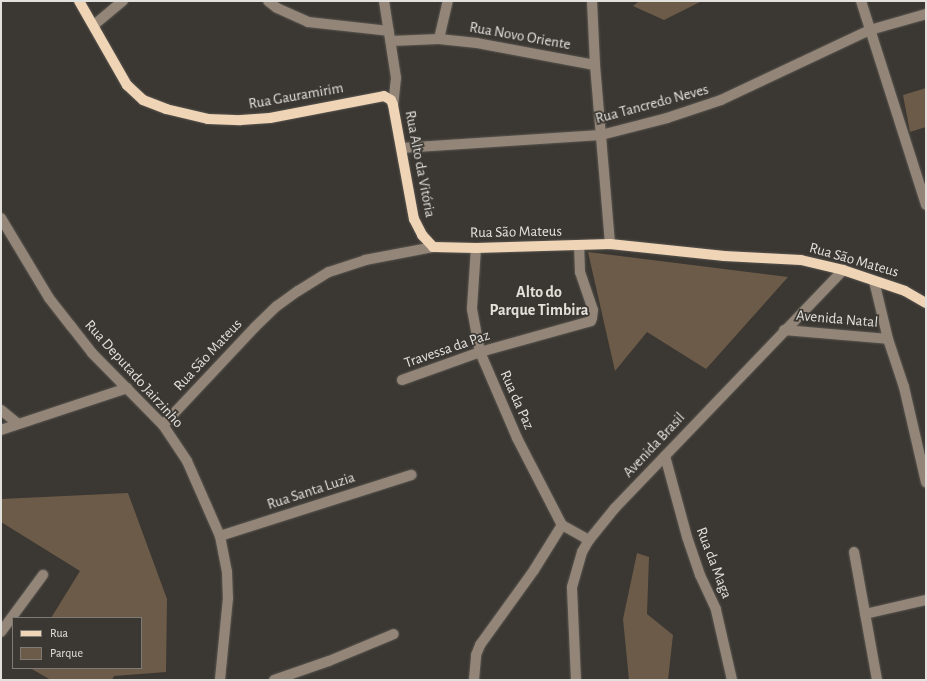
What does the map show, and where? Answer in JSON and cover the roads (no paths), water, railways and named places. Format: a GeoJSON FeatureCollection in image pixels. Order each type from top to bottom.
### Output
{"type":"FeatureCollection","features":[{"type":"Feature","properties":{"kind":"main road","name":"Rua Gauramirim"},"geometry":{"type":"LineString","coordinates":[[79,1],[127,85],[143,100],[166,109],[208,119],[241,120],[270,118],[384,96]]}},
{"type":"Feature","properties":{"kind":"main road","name":"Rua Alto da Vitória"},"geometry":{"type":"LineString","coordinates":[[384,96],[390,100],[393,105],[414,219],[422,235],[433,247]]}},
{"type":"Feature","properties":{"kind":"main road","name":"Rua São Mateus"},"geometry":{"type":"LineString","coordinates":[[433,247],[476,248],[610,244],[724,256],[800,260],[843,270],[905,291],[926,302]]}},
{"type":"Feature","properties":{"kind":"street"},"geometry":{"type":"LineString","coordinates":[[94,25],[123,1]]}},
{"type":"Feature","properties":{"kind":"street","name":"Rua Novo Oriente"},"geometry":{"type":"LineString","coordinates":[[268,1],[277,8],[308,22],[390,36],[477,43],[595,65]]}},
{"type":"Feature","properties":{"kind":"street","name":"Rua Alto da Vitória"},"geometry":{"type":"LineString","coordinates":[[384,1],[396,78],[393,105]]}},
{"type":"Feature","properties":{"kind":"street"},"geometry":{"type":"LineString","coordinates":[[439,39],[448,1]]}},
{"type":"Feature","properties":{"kind":"street"},"geometry":{"type":"LineString","coordinates":[[592,1],[595,65],[610,244]]}},
{"type":"Feature","properties":{"kind":"street"},"geometry":{"type":"LineString","coordinates":[[862,1],[926,203]]}},
{"type":"Feature","properties":{"kind":"street","name":"Rua Tancredo Neves"},"geometry":{"type":"LineString","coordinates":[[401,148],[601,135],[667,118],[721,100],[870,30],[926,14]]}},
{"type":"Feature","properties":{"kind":"street"},"geometry":{"type":"LineString","coordinates":[[384,96],[394,91]]}},
{"type":"Feature","properties":{"kind":"street","name":"Rua Deputado Jairzinho"},"geometry":{"type":"LineString","coordinates":[[1,218],[23,257],[54,304],[92,353],[163,425],[187,461],[220,536],[227,572],[228,598],[220,680]]}},
{"type":"Feature","properties":{"kind":"street","name":"Travessa da Paz"},"geometry":{"type":"LineString","coordinates":[[402,380],[480,352],[588,322],[592,318],[592,310],[580,272],[579,245]]}},
{"type":"Feature","properties":{"kind":"street","name":"Rua São Mateus"},"geometry":{"type":"LineString","coordinates":[[163,425],[255,327],[277,306],[298,291],[329,272],[365,260],[433,247]]}},
{"type":"Feature","properties":{"kind":"street","name":"Rua da Paz"},"geometry":{"type":"LineString","coordinates":[[476,248],[472,309],[480,352],[517,438],[562,525]]}},
{"type":"Feature","properties":{"kind":"street","name":"Avenida Brasil"},"geometry":{"type":"LineString","coordinates":[[576,680],[572,587],[582,552],[589,540],[615,508],[843,270]]}},
{"type":"Feature","properties":{"kind":"street","name":"Avenida Natal"},"geometry":{"type":"LineString","coordinates":[[874,281],[888,339],[904,387],[926,482]]}},
{"type":"Feature","properties":{"kind":"street","name":"Avenida Natal"},"geometry":{"type":"LineString","coordinates":[[784,330],[888,339]]}},
{"type":"Feature","properties":{"kind":"street"},"geometry":{"type":"LineString","coordinates":[[1,430],[127,388]]}},
{"type":"Feature","properties":{"kind":"street"},"geometry":{"type":"LineString","coordinates":[[1,410],[18,424]]}},
{"type":"Feature","properties":{"kind":"street","name":"Rua da Maga"},"geometry":{"type":"LineString","coordinates":[[665,456],[687,537],[700,575],[716,610],[732,680]]}},
{"type":"Feature","properties":{"kind":"street","name":"Rua Santa Luzia"},"geometry":{"type":"LineString","coordinates":[[220,536],[411,474]]}},
{"type":"Feature","properties":{"kind":"street"},"geometry":{"type":"LineString","coordinates":[[474,680],[476,655],[480,646],[534,570],[562,525],[589,540]]}},
{"type":"Feature","properties":{"kind":"street"},"geometry":{"type":"LineString","coordinates":[[854,552],[877,680]]}},
{"type":"Feature","properties":{"kind":"street"},"geometry":{"type":"LineString","coordinates":[[13,617],[44,576]]}},
{"type":"Feature","properties":{"kind":"street"},"geometry":{"type":"LineString","coordinates":[[865,614],[926,600]]}},
{"type":"Feature","properties":{"kind":"street"},"geometry":{"type":"LineString","coordinates":[[1,632],[12,618]]}},
{"type":"Feature","properties":{"kind":"street"},"geometry":{"type":"LineString","coordinates":[[274,680],[329,661],[394,634]]}},
{"type":"Feature","properties":{"kind":"district","name":"Alto do Parque Timbira"},"geometry":{"type":"Point","coordinates":[539,301]}}]}
